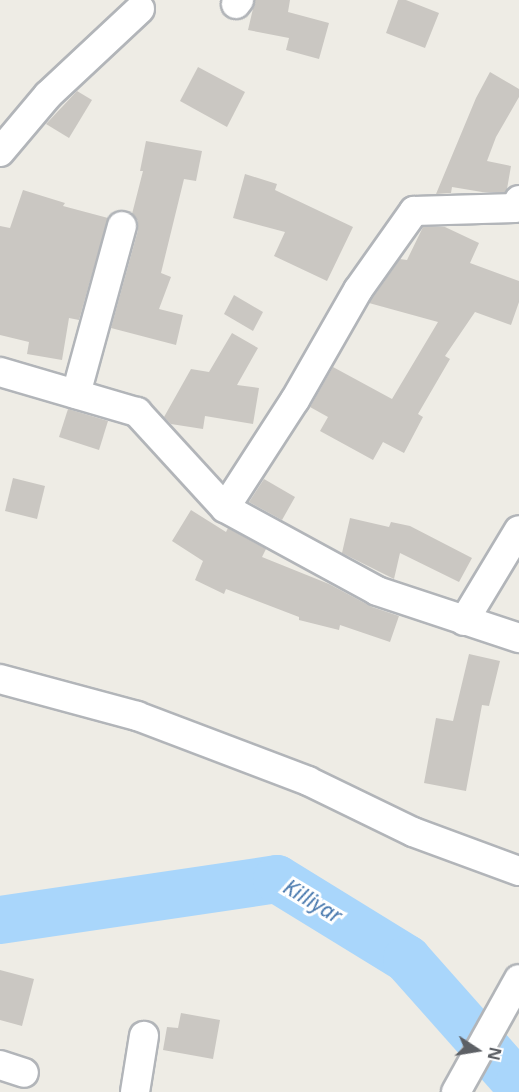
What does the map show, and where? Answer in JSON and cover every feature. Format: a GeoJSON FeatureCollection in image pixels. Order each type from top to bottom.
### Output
{"type":"FeatureCollection","features":[{"type":"Feature","properties":{"kind":"street"},"geometry":{"type":"LineString","coordinates":[[0,152],[48,95],[140,9]]}},
{"type":"Feature","properties":{"kind":"street"},"geometry":{"type":"LineString","coordinates":[[225,508],[295,400],[358,291],[414,211],[516,208],[519,200]]}},
{"type":"Feature","properties":{"kind":"street"},"geometry":{"type":"LineString","coordinates":[[76,394],[122,226]]}},
{"type":"Feature","properties":{"kind":"street"},"geometry":{"type":"LineString","coordinates":[[0,372],[137,412],[225,508],[377,591],[519,638]]}},
{"type":"Feature","properties":{"kind":"street"},"geometry":{"type":"LineString","coordinates":[[464,621],[519,530]]}},
{"type":"Feature","properties":{"kind":"street"},"geometry":{"type":"LineString","coordinates":[[0,679],[137,717],[168,728],[308,781],[413,832],[519,871]]}},
{"type":"Feature","properties":{"kind":"street"},"geometry":{"type":"LineString","coordinates":[[456,1092],[519,979]]}},
{"type":"Feature","properties":{"kind":"street"},"geometry":{"type":"LineString","coordinates":[[135,1092],[144,1036]]}},
{"type":"Feature","properties":{"kind":"building"},"geometry":{"type":"Polygon","coordinates":[[[255,0],[290,0],[288,12],[329,23],[319,59],[286,50],[289,38],[248,30],[255,0]]]}},
{"type":"Feature","properties":{"kind":"building"},"geometry":{"type":"Polygon","coordinates":[[[398,0],[406,0],[439,13],[425,48],[386,33],[398,0]]]}},
{"type":"Feature","properties":{"kind":"building"},"geometry":{"type":"Polygon","coordinates":[[[198,67],[245,92],[227,127],[180,101],[198,67]]]}},
{"type":"Feature","properties":{"kind":"building"},"geometry":{"type":"Polygon","coordinates":[[[490,72],[519,89],[519,97],[496,137],[487,161],[511,166],[507,189],[505,192],[482,192],[452,187],[451,193],[436,194],[476,98],[490,72]]]}},
{"type":"Feature","properties":{"kind":"building"},"geometry":{"type":"Polygon","coordinates":[[[77,91],[92,100],[69,138],[46,124],[77,91]]]}},
{"type":"Feature","properties":{"kind":"building"},"geometry":{"type":"Polygon","coordinates":[[[146,141],[202,151],[196,181],[184,179],[161,273],[171,277],[159,309],[183,315],[176,345],[111,328],[138,230],[138,221],[132,214],[143,171],[140,171],[146,141]]]}},
{"type":"Feature","properties":{"kind":"building"},"geometry":{"type":"Polygon","coordinates":[[[245,174],[277,184],[275,190],[353,227],[327,281],[274,256],[285,232],[233,218],[245,174]]]}},
{"type":"Feature","properties":{"kind":"building"},"geometry":{"type":"Polygon","coordinates":[[[23,190],[65,203],[63,206],[108,218],[79,320],[69,318],[62,360],[27,354],[29,342],[0,335],[0,226],[10,228],[23,190]]]}},
{"type":"Feature","properties":{"kind":"building"},"geometry":{"type":"Polygon","coordinates":[[[423,227],[445,227],[479,243],[470,263],[519,281],[519,302],[511,325],[475,312],[445,356],[450,359],[418,414],[423,417],[404,453],[383,442],[373,460],[320,431],[328,417],[310,407],[333,367],[392,399],[438,322],[369,303],[400,259],[407,260],[423,227]]]}},
{"type":"Feature","properties":{"kind":"building"},"geometry":{"type":"Polygon","coordinates":[[[234,295],[263,312],[253,331],[224,314],[234,295]]]}},
{"type":"Feature","properties":{"kind":"building"},"geometry":{"type":"Polygon","coordinates":[[[232,333],[258,348],[237,385],[259,388],[253,424],[205,416],[203,429],[171,424],[164,417],[191,369],[209,372],[232,333]]]}},
{"type":"Feature","properties":{"kind":"building"},"geometry":{"type":"Polygon","coordinates":[[[68,409],[108,421],[99,450],[59,437],[68,409]]]}},
{"type":"Feature","properties":{"kind":"building"},"geometry":{"type":"Polygon","coordinates":[[[13,478],[45,486],[37,519],[5,511],[13,478]]]}},
{"type":"Feature","properties":{"kind":"building"},"geometry":{"type":"Polygon","coordinates":[[[264,479],[295,497],[282,520],[249,502],[264,479]]]}},
{"type":"Feature","properties":{"kind":"building"},"geometry":{"type":"Polygon","coordinates":[[[191,510],[226,532],[228,528],[266,549],[262,557],[329,584],[372,607],[399,616],[390,642],[340,625],[339,630],[299,620],[299,617],[226,589],[224,594],[195,580],[203,561],[172,541],[191,510]]]}},
{"type":"Feature","properties":{"kind":"building"},"geometry":{"type":"Polygon","coordinates":[[[350,518],[389,527],[391,522],[410,526],[472,558],[459,582],[400,553],[394,579],[342,553],[350,518]]]}},
{"type":"Feature","properties":{"kind":"building"},"geometry":{"type":"Polygon","coordinates":[[[469,654],[500,661],[489,706],[482,705],[466,791],[424,783],[436,718],[453,721],[469,654]]]}},
{"type":"Feature","properties":{"kind":"building"},"geometry":{"type":"Polygon","coordinates":[[[0,970],[34,979],[22,1026],[0,1020],[0,970]]]}},
{"type":"Feature","properties":{"kind":"building"},"geometry":{"type":"Polygon","coordinates":[[[181,1013],[220,1020],[213,1059],[163,1050],[167,1027],[178,1028],[181,1013]]]}},
{"type":"Feature","properties":{"kind":"waterway","name":"Killiyar"},"geometry":{"type":"LineString","coordinates":[[0,920],[277,879],[407,959],[519,1085],[519,1092]]}}]}
